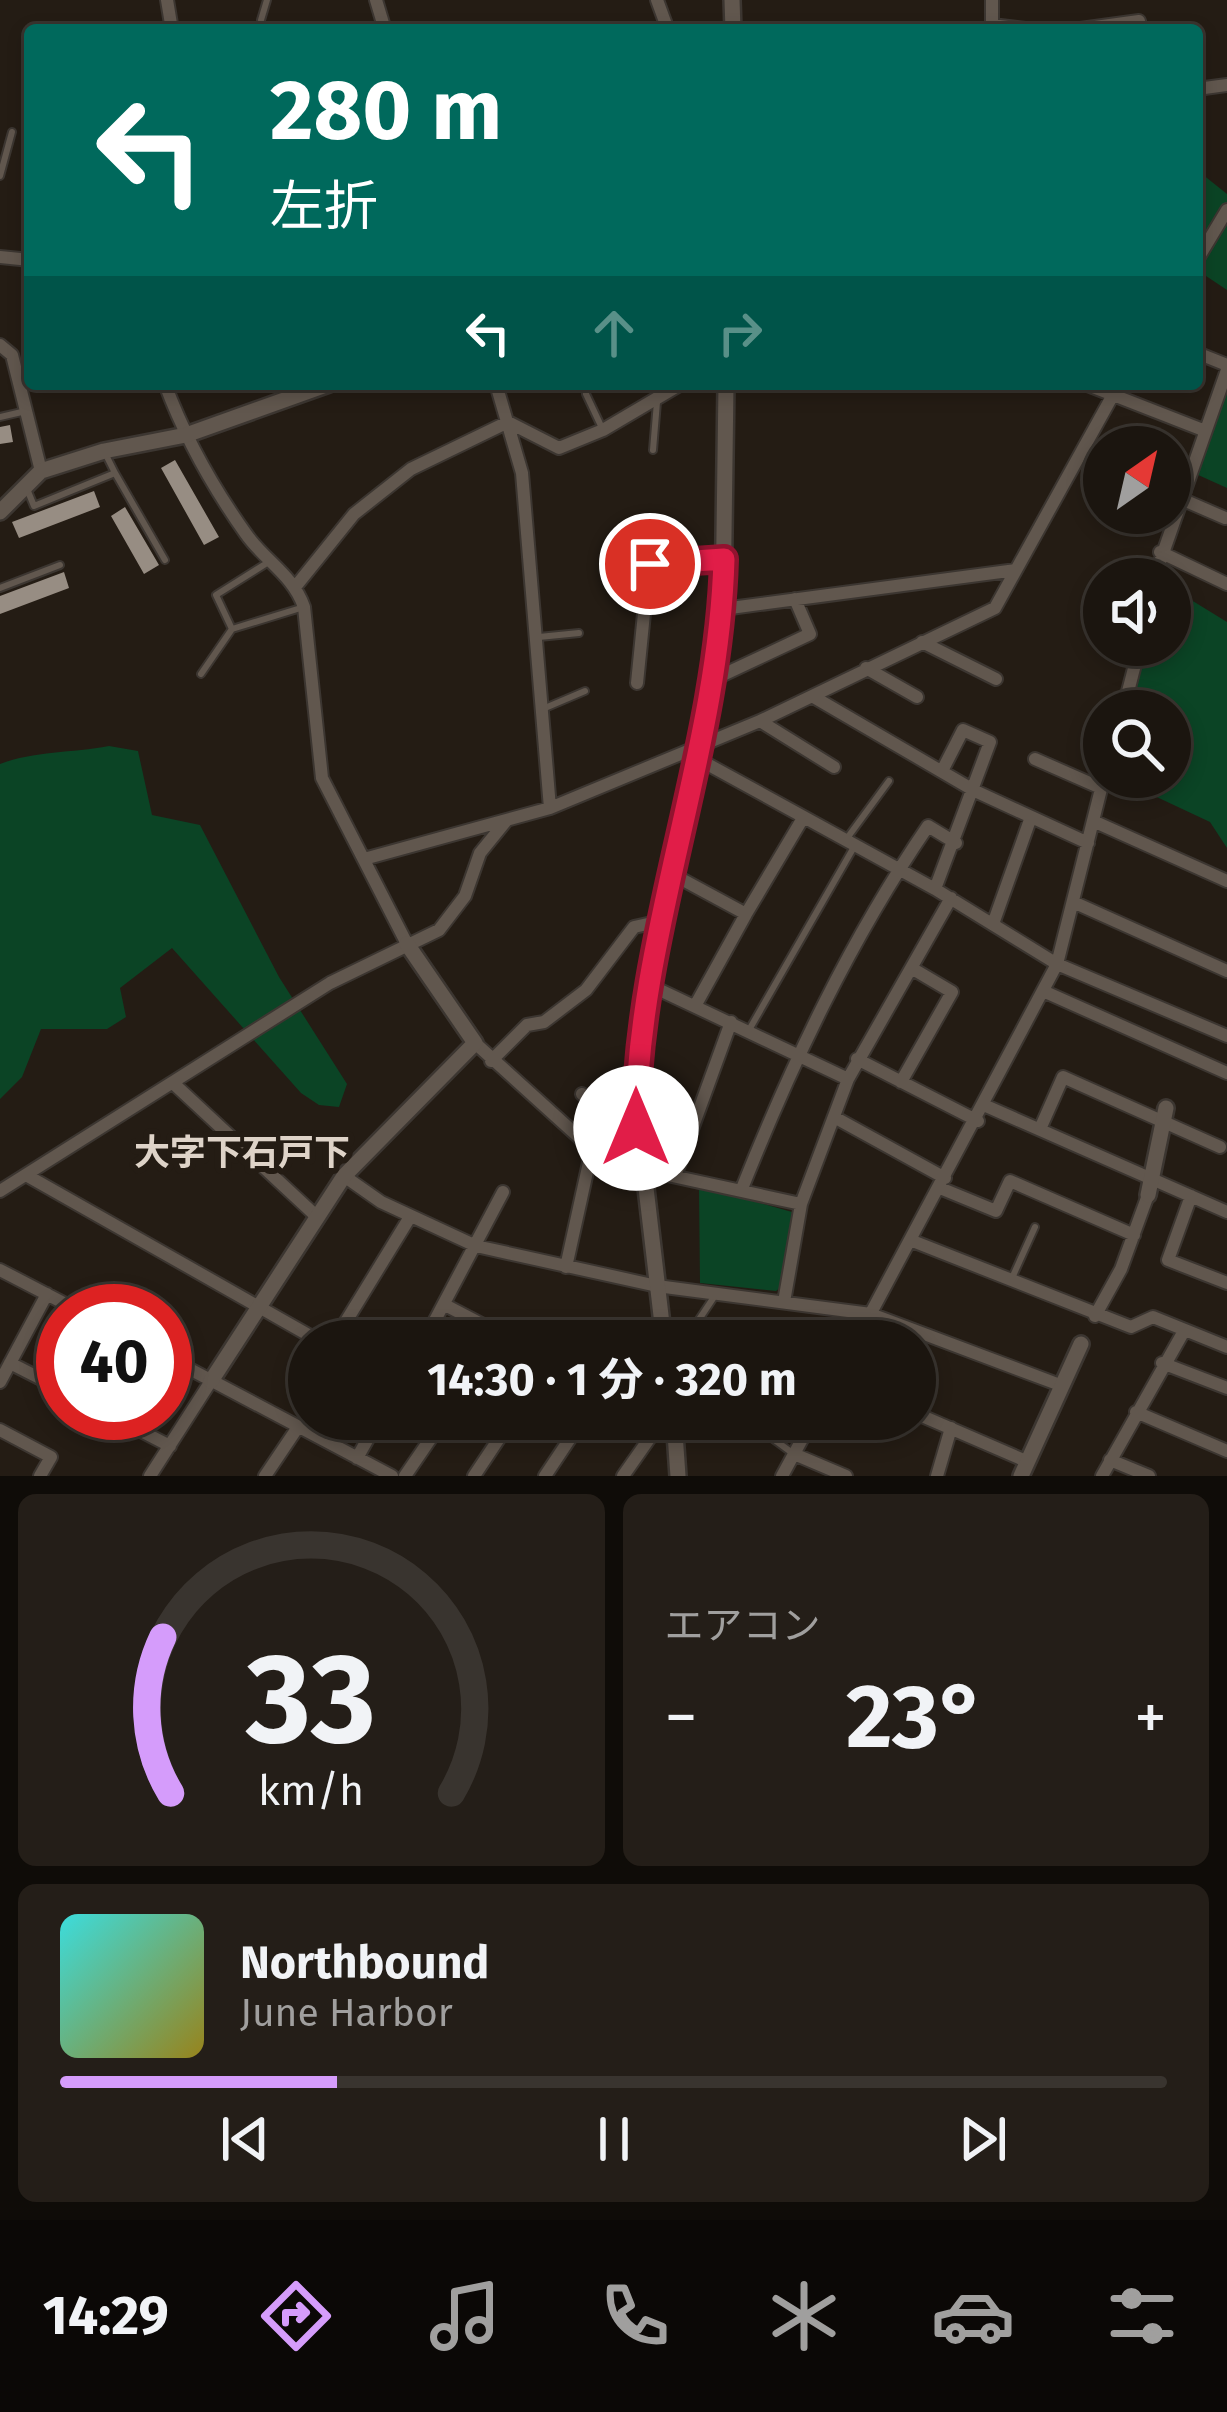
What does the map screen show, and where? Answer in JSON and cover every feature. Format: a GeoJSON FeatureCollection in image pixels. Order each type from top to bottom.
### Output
{"type":"FeatureCollection","features":[{"type":"Feature","properties":{"kind":"street"},"geometry":{"type":"LineString","coordinates":[[1117,24],[1139,21]]}},
{"type":"Feature","properties":{"kind":"street"},"geometry":{"type":"LineString","coordinates":[[1203,250],[1227,210]]}},
{"type":"Feature","properties":{"kind":"street"},"geometry":{"type":"LineString","coordinates":[[0,345],[12,355],[41,471]]}},
{"type":"Feature","properties":{"kind":"street"},"geometry":{"type":"LineString","coordinates":[[1191,464],[1227,368]]}},
{"type":"Feature","properties":{"kind":"street"},"geometry":{"type":"LineString","coordinates":[[167,390],[186,435],[247,536],[296,586],[304,607],[322,778],[407,944],[475,1043],[611,1161],[801,1204]]}},
{"type":"Feature","properties":{"kind":"street"},"geometry":{"type":"LineString","coordinates":[[0,512],[41,471],[104,451],[186,435],[312,390]]}},
{"type":"Feature","properties":{"kind":"street"},"geometry":{"type":"LineString","coordinates":[[498,390],[522,473],[550,808]]}},
{"type":"Feature","properties":{"kind":"street"},"geometry":{"type":"LineString","coordinates":[[508,422],[559,448],[603,430],[671,390]]}},
{"type":"Feature","properties":{"kind":"street"},"geometry":{"type":"LineString","coordinates":[[661,1320],[636,1128],[638,1038],[700,752],[723,609],[726,390]]}},
{"type":"Feature","properties":{"kind":"street"},"geometry":{"type":"LineString","coordinates":[[364,859],[550,808],[700,752],[995,608],[1115,390]]}},
{"type":"Feature","properties":{"kind":"street"},"geometry":{"type":"LineString","coordinates":[[1118,390],[1203,430]]}},
{"type":"Feature","properties":{"kind":"street"},"geometry":{"type":"LineString","coordinates":[[296,586],[354,514],[411,469],[508,422]]}},
{"type":"Feature","properties":{"kind":"street"},"geometry":{"type":"LineString","coordinates":[[1191,503],[1225,518]]}},
{"type":"Feature","properties":{"kind":"street"},"geometry":{"type":"LineString","coordinates":[[1159,558],[1166,534]]}},
{"type":"Feature","properties":{"kind":"street"},"geometry":{"type":"LineString","coordinates":[[1160,552],[1227,584]]}},
{"type":"Feature","properties":{"kind":"street"},"geometry":{"type":"LineString","coordinates":[[631,565],[724,559]]}},
{"type":"Feature","properties":{"kind":"street"},"geometry":{"type":"LineString","coordinates":[[637,683],[650,564]]}},
{"type":"Feature","properties":{"kind":"street"},"geometry":{"type":"LineString","coordinates":[[723,609],[1016,570]]}},
{"type":"Feature","properties":{"kind":"street"},"geometry":{"type":"LineString","coordinates":[[712,680],[810,634],[795,599]]}},
{"type":"Feature","properties":{"kind":"street"},"geometry":{"type":"LineString","coordinates":[[922,642],[996,679]]}},
{"type":"Feature","properties":{"kind":"street"},"geometry":{"type":"LineString","coordinates":[[866,668],[917,697]]}},
{"type":"Feature","properties":{"kind":"street"},"geometry":{"type":"LineString","coordinates":[[812,697],[975,791],[1088,843]]}},
{"type":"Feature","properties":{"kind":"street"},"geometry":{"type":"LineString","coordinates":[[760,721],[834,767]]}},
{"type":"Feature","properties":{"kind":"street"},"geometry":{"type":"LineString","coordinates":[[935,889],[990,742],[963,730],[942,771]]}},
{"type":"Feature","properties":{"kind":"street"},"geometry":{"type":"LineString","coordinates":[[700,752],[803,818],[951,898],[1057,964],[1227,1036]]}},
{"type":"Feature","properties":{"kind":"street"},"geometry":{"type":"LineString","coordinates":[[1035,759],[1083,775]]}},
{"type":"Feature","properties":{"kind":"street"},"geometry":{"type":"LineString","coordinates":[[868,1320],[986,1106],[1057,964],[1099,798]]}},
{"type":"Feature","properties":{"kind":"street"},"geometry":{"type":"LineString","coordinates":[[993,924],[1031,817]]}},
{"type":"Feature","properties":{"kind":"street"},"geometry":{"type":"LineString","coordinates":[[695,1006],[803,818]]}},
{"type":"Feature","properties":{"kind":"street"},"geometry":{"type":"LineString","coordinates":[[0,1191],[330,983],[439,930],[453,915],[480,853],[507,820]]}},
{"type":"Feature","properties":{"kind":"street"},"geometry":{"type":"LineString","coordinates":[[1093,821],[1227,881]]}},
{"type":"Feature","properties":{"kind":"street"},"geometry":{"type":"LineString","coordinates":[[741,1191],[796,1052],[897,872],[928,826],[956,843]]}},
{"type":"Feature","properties":{"kind":"street"},"geometry":{"type":"LineString","coordinates":[[672,874],[746,914]]}},
{"type":"Feature","properties":{"kind":"street"},"geometry":{"type":"LineString","coordinates":[[784,1303],[801,1204],[848,1078],[951,898]]}},
{"type":"Feature","properties":{"kind":"street"},"geometry":{"type":"LineString","coordinates":[[1073,902],[1227,971]]}},
{"type":"Feature","properties":{"kind":"street"},"geometry":{"type":"LineString","coordinates":[[491,1061],[527,1025],[544,1022],[586,990],[634,927],[662,921]]}},
{"type":"Feature","properties":{"kind":"street"},"geometry":{"type":"LineString","coordinates":[[901,1082],[952,992],[913,969]]}},
{"type":"Feature","properties":{"kind":"street"},"geometry":{"type":"LineString","coordinates":[[647,984],[848,1078]]}},
{"type":"Feature","properties":{"kind":"street"},"geometry":{"type":"LineString","coordinates":[[1043,991],[1227,1073]]}},
{"type":"Feature","properties":{"kind":"street"},"geometry":{"type":"LineString","coordinates":[[676,1176],[730,1022]]}},
{"type":"Feature","properties":{"kind":"street"},"geometry":{"type":"LineString","coordinates":[[150,1476],[344,1176],[475,1043]]}},
{"type":"Feature","properties":{"kind":"street"},"geometry":{"type":"LineString","coordinates":[[857,1059],[977,1121]]}},
{"type":"Feature","properties":{"kind":"street"},"geometry":{"type":"LineString","coordinates":[[1040,1130],[1063,1078],[1165,1114],[1220,1147]]}},
{"type":"Feature","properties":{"kind":"street"},"geometry":{"type":"LineString","coordinates":[[173,1083],[315,1215]]}},
{"type":"Feature","properties":{"kind":"street"},"geometry":{"type":"LineString","coordinates":[[582,1094],[625,1128],[636,1128]]}},
{"type":"Feature","properties":{"kind":"street"},"geometry":{"type":"LineString","coordinates":[[986,1106],[1151,1188],[1191,1196],[1227,1212]]}},
{"type":"Feature","properties":{"kind":"street"},"geometry":{"type":"LineString","coordinates":[[1096,1316],[1151,1188],[1165,1114]]}},
{"type":"Feature","properties":{"kind":"street"},"geometry":{"type":"LineString","coordinates":[[834,1117],[997,1211],[1010,1181],[1134,1235]]}},
{"type":"Feature","properties":{"kind":"street"},"geometry":{"type":"LineString","coordinates":[[566,1267],[592,1149]]}},
{"type":"Feature","properties":{"kind":"street"},"geometry":{"type":"LineString","coordinates":[[26,1175],[288,1325]]}},
{"type":"Feature","properties":{"kind":"street"},"geometry":{"type":"LineString","coordinates":[[344,1176],[410,1217],[476,1246],[657,1286],[871,1314],[1060,1385]]}},
{"type":"Feature","properties":{"kind":"street"},"geometry":{"type":"LineString","coordinates":[[436,1320],[502,1192]]}},
{"type":"Feature","properties":{"kind":"street"},"geometry":{"type":"LineString","coordinates":[[1191,1196],[1168,1260],[1227,1283]]}},
{"type":"Feature","properties":{"kind":"street"},"geometry":{"type":"LineString","coordinates":[[347,1320],[410,1217]]}},
{"type":"Feature","properties":{"kind":"street"},"geometry":{"type":"LineString","coordinates":[[910,1240],[1096,1316],[1131,1327],[1153,1318],[1227,1348]]}},
{"type":"Feature","properties":{"kind":"street"},"geometry":{"type":"LineString","coordinates":[[0,1270],[36,1289]]}},
{"type":"Feature","properties":{"kind":"street"},"geometry":{"type":"LineString","coordinates":[[445,1305],[468,1320]]}},
{"type":"Feature","properties":{"kind":"street"},"geometry":{"type":"LineString","coordinates":[[0,1382],[36,1313]]}},
{"type":"Feature","properties":{"kind":"street"},"geometry":{"type":"LineString","coordinates":[[1102,1476],[1184,1331]]}},
{"type":"Feature","properties":{"kind":"street"},"geometry":{"type":"LineString","coordinates":[[936,1422],[1023,1469],[1081,1344]]}},
{"type":"Feature","properties":{"kind":"street"},"geometry":{"type":"LineString","coordinates":[[10,1363],[36,1376]]}},
{"type":"Feature","properties":{"kind":"street"},"geometry":{"type":"LineString","coordinates":[[1162,1363],[1227,1388]]}},
{"type":"Feature","properties":{"kind":"street"},"geometry":{"type":"LineString","coordinates":[[192,1371],[288,1422]]}},
{"type":"Feature","properties":{"kind":"street"},"geometry":{"type":"LineString","coordinates":[[1136,1412],[1227,1450]]}},
{"type":"Feature","properties":{"kind":"street"},"geometry":{"type":"LineString","coordinates":[[937,1476],[951,1428]]}},
{"type":"Feature","properties":{"kind":"street"},"geometry":{"type":"LineString","coordinates":[[0,1430],[51,1457],[40,1476]]}},
{"type":"Feature","properties":{"kind":"street"},"geometry":{"type":"LineString","coordinates":[[158,1440],[170,1446]]}},
{"type":"Feature","properties":{"kind":"street"},"geometry":{"type":"LineString","coordinates":[[266,1476],[290,1440]]}},
{"type":"Feature","properties":{"kind":"street"},"geometry":{"type":"LineString","coordinates":[[323,1440],[382,1474]]}},
{"type":"Feature","properties":{"kind":"street"},"geometry":{"type":"LineString","coordinates":[[358,1458],[368,1440]]}},
{"type":"Feature","properties":{"kind":"street"},"geometry":{"type":"LineString","coordinates":[[405,1476],[430,1440]]}},
{"type":"Feature","properties":{"kind":"street"},"geometry":{"type":"LineString","coordinates":[[474,1476],[498,1440]]}},
{"type":"Feature","properties":{"kind":"street"},"geometry":{"type":"LineString","coordinates":[[545,1476],[569,1440]]}},
{"type":"Feature","properties":{"kind":"street"},"geometry":{"type":"LineString","coordinates":[[623,1476],[648,1440]]}},
{"type":"Feature","properties":{"kind":"street"},"geometry":{"type":"LineString","coordinates":[[675,1440],[678,1476]]}},
{"type":"Feature","properties":{"kind":"street"},"geometry":{"type":"LineString","coordinates":[[782,1476],[802,1440]]}},
{"type":"Feature","properties":{"kind":"street"},"geometry":{"type":"LineString","coordinates":[[794,1454],[847,1476]]}},
{"type":"Feature","properties":{"kind":"street"},"geometry":{"type":"LineString","coordinates":[[1110,1460],[1149,1476]]}},
{"type":"Feature","properties":{"kind":"lane"},"geometry":{"type":"LineString","coordinates":[[261,20],[267,0]]}},
{"type":"Feature","properties":{"kind":"lane"},"geometry":{"type":"LineString","coordinates":[[0,176],[12,132]]}},
{"type":"Feature","properties":{"kind":"lane"},"geometry":{"type":"LineString","coordinates":[[586,394],[603,430]]}},
{"type":"Feature","properties":{"kind":"lane"},"geometry":{"type":"LineString","coordinates":[[653,450],[657,399]]}},
{"type":"Feature","properties":{"kind":"lane"},"geometry":{"type":"LineString","coordinates":[[0,417],[26,411]]}},
{"type":"Feature","properties":{"kind":"lane"},"geometry":{"type":"LineString","coordinates":[[104,451],[165,560]]}},
{"type":"Feature","properties":{"kind":"lane"},"geometry":{"type":"LineString","coordinates":[[26,486],[34,506],[115,473]]}},
{"type":"Feature","properties":{"kind":"lane"},"geometry":{"type":"LineString","coordinates":[[232,629],[217,595],[270,561]]}},
{"type":"Feature","properties":{"kind":"lane"},"geometry":{"type":"LineString","coordinates":[[0,588],[60,566]]}},
{"type":"Feature","properties":{"kind":"lane"},"geometry":{"type":"LineString","coordinates":[[201,674],[232,629],[304,607]]}},
{"type":"Feature","properties":{"kind":"lane"},"geometry":{"type":"LineString","coordinates":[[536,638],[579,633]]}},
{"type":"Feature","properties":{"kind":"lane"},"geometry":{"type":"LineString","coordinates":[[542,709],[585,691]]}},
{"type":"Feature","properties":{"kind":"lane"},"geometry":{"type":"LineString","coordinates":[[749,1030],[849,844],[889,782]]}},
{"type":"Feature","properties":{"kind":"lane"},"geometry":{"type":"LineString","coordinates":[[1011,1281],[1035,1226]]}},
{"type":"Feature","properties":{"kind":"lane"},"geometry":{"type":"LineString","coordinates":[[699,1320],[716,1294]]}},
{"type":"Feature","properties":{"kind":"lane"},"geometry":{"type":"LineString","coordinates":[[775,1440],[794,1454]]}},
{"type":"Feature","properties":{"kind":"green space"},"geometry":{"type":"Polygon","coordinates":[[[1203,175],[1227,194],[1227,290],[1203,274],[1203,175]]]}},
{"type":"Feature","properties":{"kind":"green space"},"geometry":{"type":"Polygon","coordinates":[[[1227,393],[1227,488],[1196,474],[1227,393]]]}},
{"type":"Feature","properties":{"kind":"green space"},"geometry":{"type":"Polygon","coordinates":[[[1191,600],[1227,622],[1227,848],[1210,822],[1159,798],[1191,798],[1191,690],[1129,690],[1135,666],[1191,666],[1191,600]]]}},
{"type":"Feature","properties":{"kind":"green space"},"geometry":{"type":"Polygon","coordinates":[[[109,746],[138,751],[152,815],[200,825],[279,977],[347,1084],[339,1107],[319,1105],[301,1093],[172,948],[120,988],[126,1017],[107,1029],[41,1029],[22,1077],[0,1099],[0,764],[109,746]]]}},
{"type":"Feature","properties":{"kind":"green space"},"geometry":{"type":"Polygon","coordinates":[[[699,1186],[792,1212],[782,1286],[776,1291],[700,1283],[699,1186]]]}},
{"type":"Feature","properties":{"kind":"building"},"geometry":{"type":"Polygon","coordinates":[[[10,425],[13,442],[0,444],[0,427],[10,425]]]}},
{"type":"Feature","properties":{"kind":"building"},"geometry":{"type":"Polygon","coordinates":[[[175,460],[219,537],[204,545],[161,468],[175,460]]]}},
{"type":"Feature","properties":{"kind":"building"},"geometry":{"type":"Polygon","coordinates":[[[94,491],[100,507],[19,538],[12,522],[94,491]]]}},
{"type":"Feature","properties":{"kind":"building"},"geometry":{"type":"Polygon","coordinates":[[[125,507],[159,565],[144,574],[111,516],[125,507]]]}},
{"type":"Feature","properties":{"kind":"building"},"geometry":{"type":"Polygon","coordinates":[[[64,572],[69,588],[0,614],[0,596],[64,572]]]}},
{"type":"Feature","properties":{"kind":"district","name":"大字下石戸下"},"geometry":{"type":"Point","coordinates":[242,1152]}},
{"type":"Feature","properties":{"kind":"route"},"geometry":{"type":"LineString","coordinates":[[636,1128],[638,1038],[701,746],[723,609],[724,559],[650,564]]}}]}
